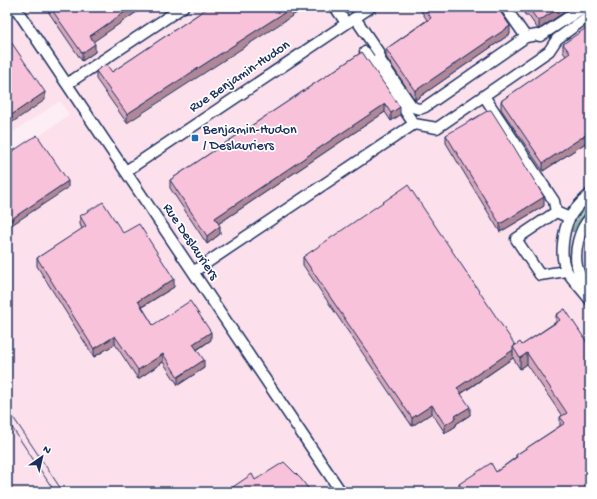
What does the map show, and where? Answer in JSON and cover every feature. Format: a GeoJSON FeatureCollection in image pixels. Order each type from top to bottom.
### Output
{"type":"FeatureCollection","features":[{"type":"Feature","properties":{"kind":"street","name":"Rue Deslauriers"},"geometry":{"type":"LineString","coordinates":[[15,7],[341,492]]}},
{"type":"Feature","properties":{"kind":"street"},"geometry":{"type":"LineString","coordinates":[[67,84],[182,7]]}},
{"type":"Feature","properties":{"kind":"street"},"geometry":{"type":"LineString","coordinates":[[335,7],[379,53],[380,60],[411,105],[418,109],[425,107],[526,37],[537,35],[540,36],[584,7]]}},
{"type":"Feature","properties":{"kind":"street","name":"Rue Benjamin-Hudon"},"geometry":{"type":"LineString","coordinates":[[126,171],[371,7]]}},
{"type":"Feature","properties":{"kind":"street"},"geometry":{"type":"LineString","coordinates":[[505,7],[526,37]]}},
{"type":"Feature","properties":{"kind":"street"},"geometry":{"type":"LineString","coordinates":[[194,272],[414,124],[437,128],[549,51],[557,39],[590,15]]}},
{"type":"Feature","properties":{"kind":"street"},"geometry":{"type":"LineString","coordinates":[[365,52],[414,124]]}},
{"type":"Feature","properties":{"kind":"street"},"geometry":{"type":"LineString","coordinates":[[484,96],[554,201],[556,212]]}},
{"type":"Feature","properties":{"kind":"street"},"geometry":{"type":"LineString","coordinates":[[589,298],[566,271],[563,261],[563,249],[565,231],[570,218],[574,211],[590,194]]}},
{"type":"Feature","properties":{"kind":"street"},"geometry":{"type":"LineString","coordinates":[[556,212],[570,218]]}},
{"type":"Feature","properties":{"kind":"street"},"geometry":{"type":"LineString","coordinates":[[556,212],[516,239],[540,275],[566,271]]}},
{"type":"Feature","properties":{"kind":"street"},"geometry":{"type":"LineString","coordinates":[[589,298],[577,266],[577,252],[580,235],[590,218]]}},
{"type":"Feature","properties":{"kind":"shaded area"},"geometry":{"type":"Polygon","coordinates":[[[7,7],[590,7],[590,492],[7,492],[7,159],[69,115],[60,101],[7,136],[7,7]]]}},
{"type":"Feature","properties":{"kind":"green space"},"geometry":{"type":"Polygon","coordinates":[[[590,204],[590,208],[580,219],[573,232],[572,231],[580,215],[590,204]]]}},
{"type":"Feature","properties":{"kind":"building"},"geometry":{"type":"Polygon","coordinates":[[[50,7],[132,7],[90,36],[95,44],[82,53],[50,7]]]}},
{"type":"Feature","properties":{"kind":"building"},"geometry":{"type":"Polygon","coordinates":[[[209,7],[293,7],[127,114],[96,71],[106,64],[112,72],[209,7]]]}},
{"type":"Feature","properties":{"kind":"building"},"geometry":{"type":"Polygon","coordinates":[[[424,7],[497,7],[510,26],[415,91],[386,49],[431,18],[424,7]]]}},
{"type":"Feature","properties":{"kind":"building"},"geometry":{"type":"Polygon","coordinates":[[[528,7],[560,7],[538,21],[528,7]]]}},
{"type":"Feature","properties":{"kind":"building"},"geometry":{"type":"Polygon","coordinates":[[[586,28],[590,34],[590,132],[543,163],[501,101],[570,53],[563,44],[586,28]]]}},
{"type":"Feature","properties":{"kind":"building"},"geometry":{"type":"Polygon","coordinates":[[[7,36],[45,92],[7,118],[7,36]]]}},
{"type":"Feature","properties":{"kind":"building"},"geometry":{"type":"Polygon","coordinates":[[[362,52],[400,107],[391,113],[385,104],[215,218],[220,226],[207,236],[170,180],[362,52]]]}},
{"type":"Feature","properties":{"kind":"building"},"geometry":{"type":"Polygon","coordinates":[[[491,110],[505,132],[544,197],[500,224],[446,135],[491,110]]]}},
{"type":"Feature","properties":{"kind":"building"},"geometry":{"type":"Polygon","coordinates":[[[37,135],[68,181],[7,222],[7,155],[37,135]]]}},
{"type":"Feature","properties":{"kind":"building"},"geometry":{"type":"Polygon","coordinates":[[[408,185],[515,345],[513,350],[457,388],[470,407],[455,416],[456,418],[445,425],[432,405],[412,418],[303,257],[408,185]]]}},
{"type":"Feature","properties":{"kind":"building"},"geometry":{"type":"Polygon","coordinates":[[[103,202],[123,233],[139,224],[174,279],[138,301],[153,325],[190,301],[211,332],[193,344],[204,360],[178,377],[163,354],[138,370],[115,336],[94,349],[37,258],[86,226],[80,216],[103,202]]]}},
{"type":"Feature","properties":{"kind":"building"},"geometry":{"type":"Polygon","coordinates":[[[565,309],[590,347],[590,485],[580,492],[465,492],[459,484],[491,463],[496,472],[517,457],[516,455],[565,423],[560,417],[567,413],[527,353],[520,358],[513,347],[520,342],[522,345],[560,320],[556,315],[565,309]]]}},
{"type":"Feature","properties":{"kind":"building"},"geometry":{"type":"Polygon","coordinates":[[[284,462],[301,479],[311,492],[232,492],[230,489],[252,474],[255,480],[284,462]]]}},
{"type":"Feature","properties":{"kind":"tram line"},"geometry":{"type":"LineString","coordinates":[[7,408],[63,492]]}},
{"type":"Feature","properties":{"kind":"tram line"},"geometry":{"type":"LineString","coordinates":[[7,420],[55,492]]}},
{"type":"Feature","properties":{"kind":"place","name":"Benjamin-Hudon / Deslauriers"},"geometry":{"type":"Point","coordinates":[195,138]}}]}
